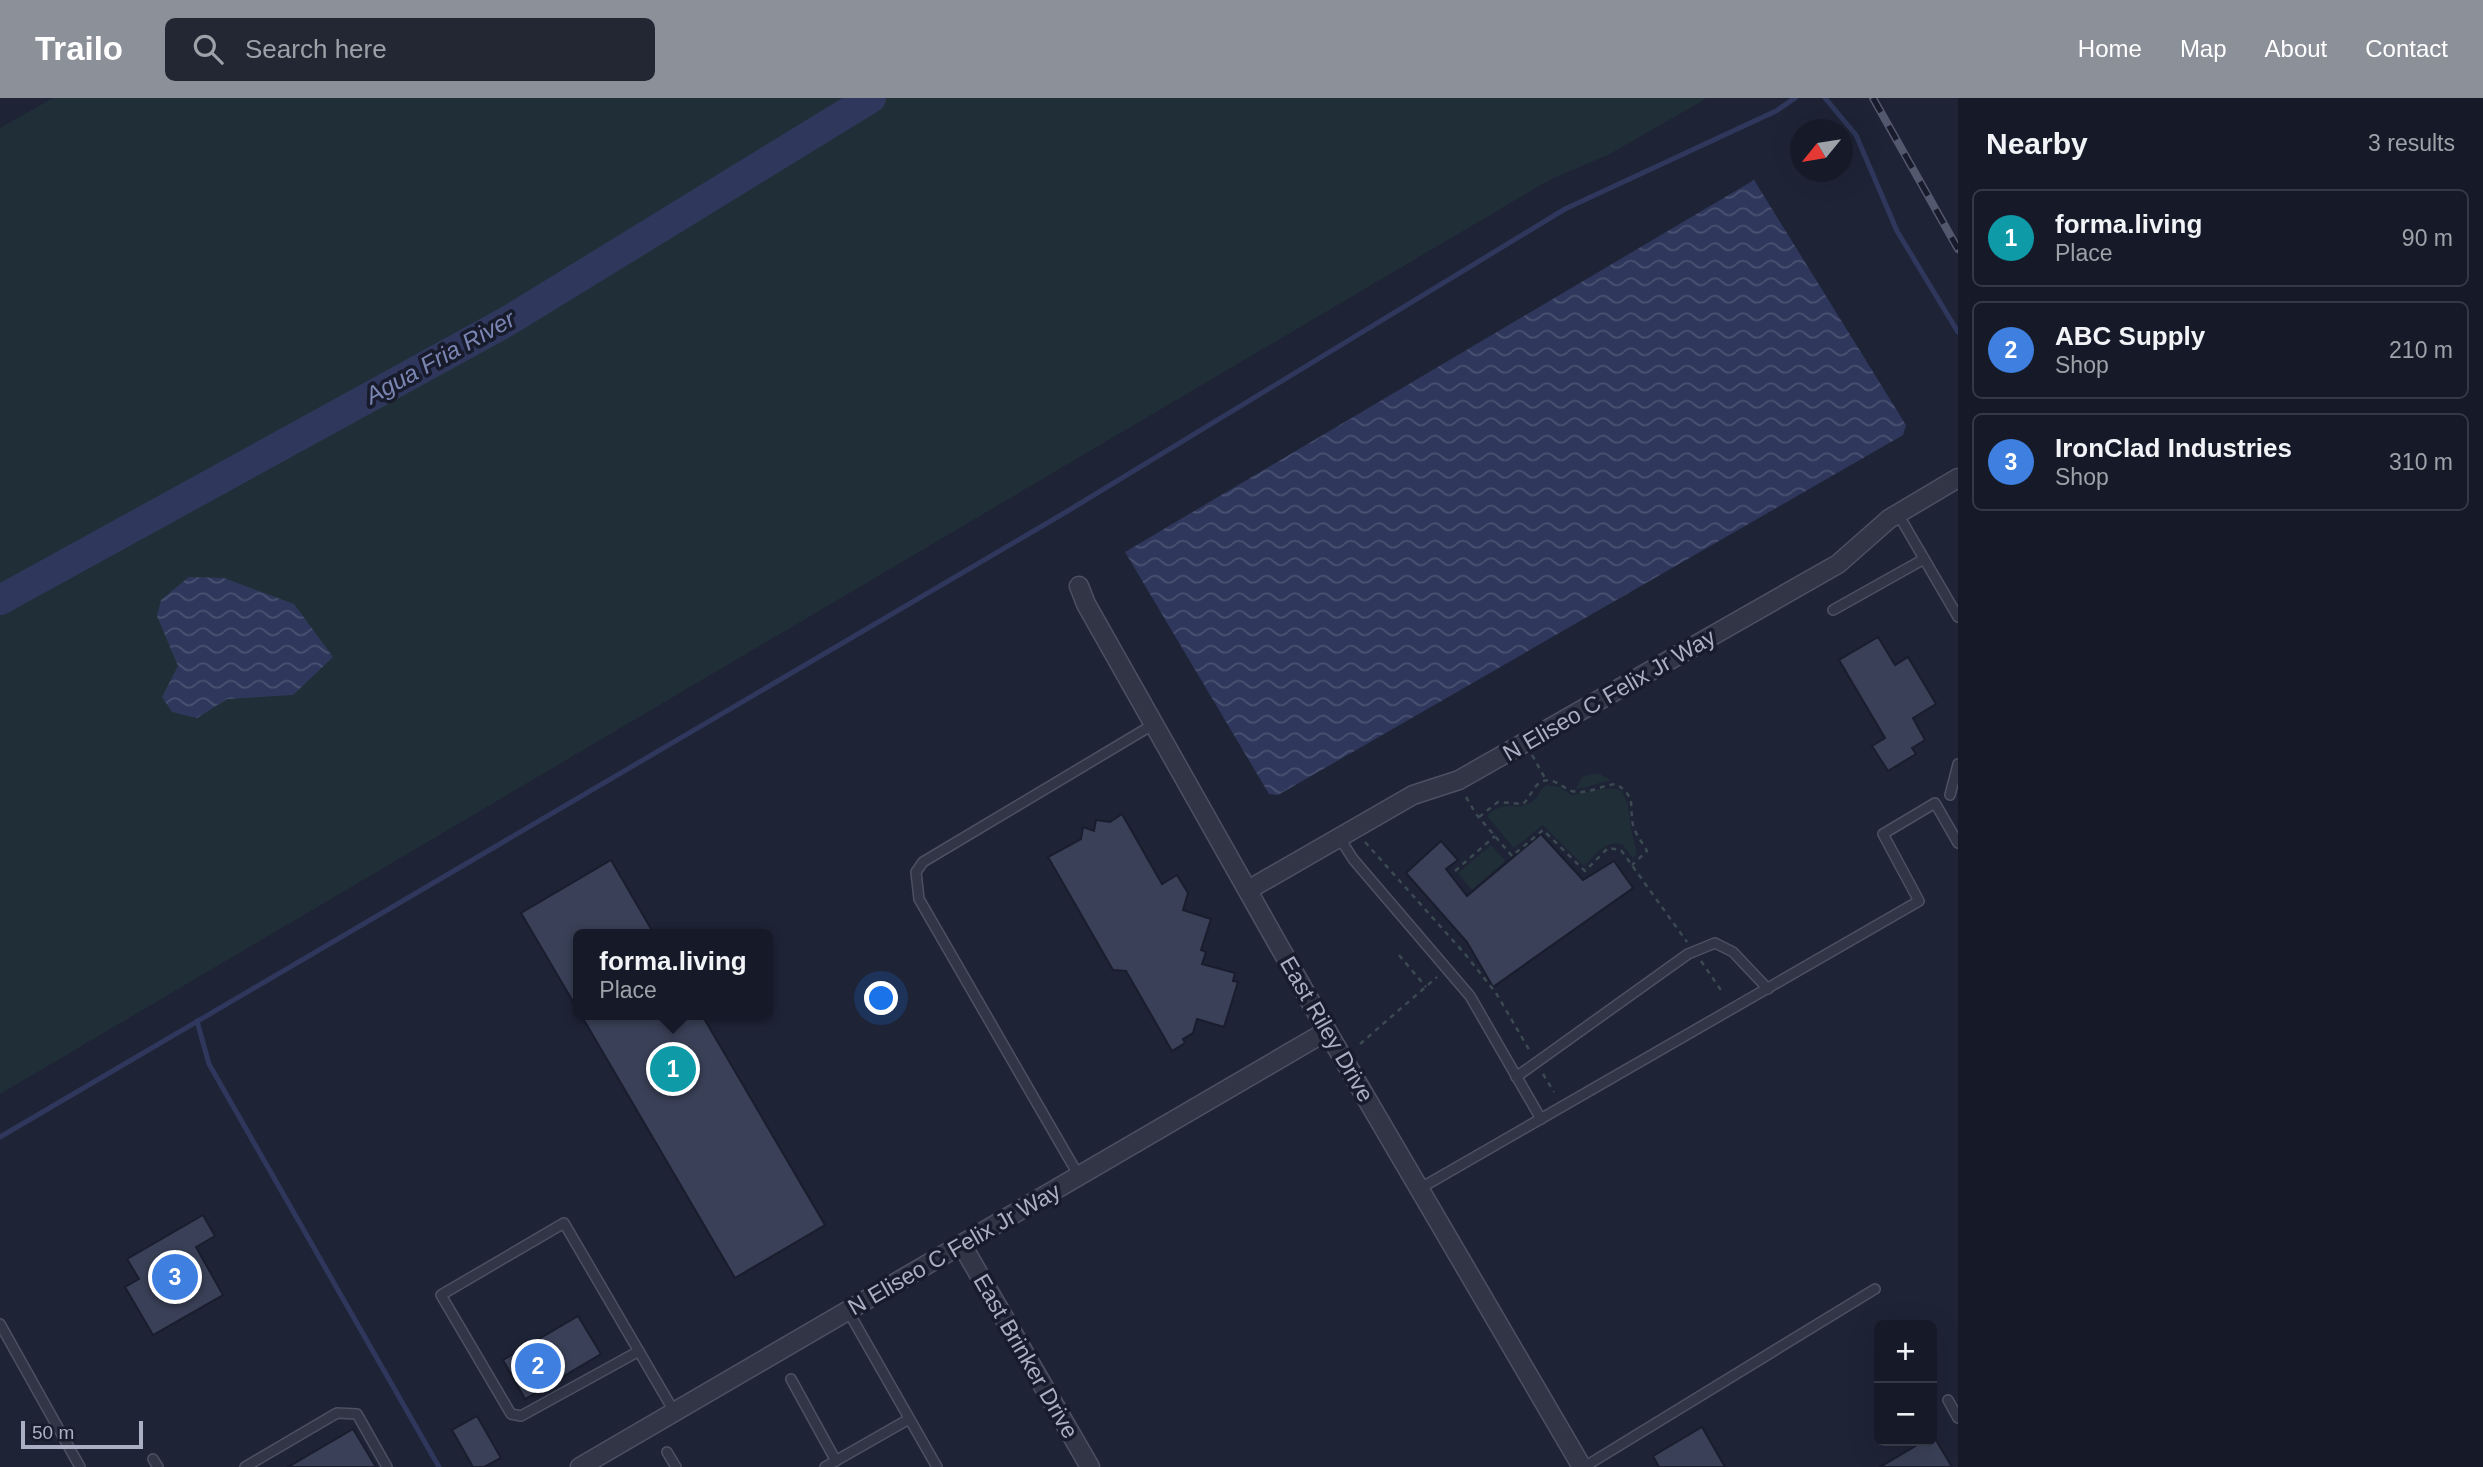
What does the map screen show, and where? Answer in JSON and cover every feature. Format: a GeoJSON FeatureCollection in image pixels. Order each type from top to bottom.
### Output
{"type":"FeatureCollection","features":[{"type":"Feature","properties":{"kind":"street","name":"N Eliseo C Felix Jr Way"},"geometry":{"type":"LineString","coordinates":[[1248,890],[1413,795],[1459,780],[1838,564],[1898,514],[1958,478]]}},
{"type":"Feature","properties":{"kind":"street","name":"East Riley Drive"},"geometry":{"type":"LineString","coordinates":[[1079,586],[1086,604],[1327,1031],[1583,1467]]}},
{"type":"Feature","properties":{"kind":"street","name":"N Eliseo C Felix Jr Way"},"geometry":{"type":"LineString","coordinates":[[580,1467],[1327,1031]]}},
{"type":"Feature","properties":{"kind":"street","name":"East Brinker Drive"},"geometry":{"type":"LineString","coordinates":[[962,1245],[1090,1467]]}},
{"type":"Feature","properties":{"kind":"lane"},"geometry":{"type":"LineString","coordinates":[[1898,514],[1958,617]]}},
{"type":"Feature","properties":{"kind":"lane"},"geometry":{"type":"LineString","coordinates":[[1833,610],[1923,559]]}},
{"type":"Feature","properties":{"kind":"lane"},"geometry":{"type":"LineString","coordinates":[[1079,1176],[919,899],[916,872],[923,862],[1154,724]]}},
{"type":"Feature","properties":{"kind":"lane"},"geometry":{"type":"LineString","coordinates":[[1419,1189],[1919,901],[1883,834],[1954,793],[1958,764]]}},
{"type":"Feature","properties":{"kind":"lane"},"geometry":{"type":"LineString","coordinates":[[1936,803],[1958,843]]}},
{"type":"Feature","properties":{"kind":"lane"},"geometry":{"type":"LineString","coordinates":[[1339,837],[1353,859],[1470,996],[1541,1119]]}},
{"type":"Feature","properties":{"kind":"lane"},"geometry":{"type":"LineString","coordinates":[[1517,1077],[1694,952],[1715,943],[1733,952],[1768,989]]}},
{"type":"Feature","properties":{"kind":"lane"},"geometry":{"type":"LineString","coordinates":[[639,1351],[521,1416],[511,1414],[441,1295],[564,1223],[639,1351],[675,1413]]}},
{"type":"Feature","properties":{"kind":"lane"},"geometry":{"type":"LineString","coordinates":[[1583,1467],[1875,1290]]}},
{"type":"Feature","properties":{"kind":"lane"},"geometry":{"type":"LineString","coordinates":[[848,1311],[937,1467]]}},
{"type":"Feature","properties":{"kind":"lane"},"geometry":{"type":"LineString","coordinates":[[0,1324],[80,1467]]}},
{"type":"Feature","properties":{"kind":"lane"},"geometry":{"type":"LineString","coordinates":[[791,1380],[836,1461]]}},
{"type":"Feature","properties":{"kind":"lane"},"geometry":{"type":"LineString","coordinates":[[1948,1400],[1958,1418]]}},
{"type":"Feature","properties":{"kind":"lane"},"geometry":{"type":"LineString","coordinates":[[245,1467],[337,1413],[357,1413],[387,1467]]}},
{"type":"Feature","properties":{"kind":"lane"},"geometry":{"type":"LineString","coordinates":[[825,1467],[909,1419]]}},
{"type":"Feature","properties":{"kind":"lane"},"geometry":{"type":"LineString","coordinates":[[667,1452],[676,1467]]}},
{"type":"Feature","properties":{"kind":"path"},"geometry":{"type":"LineString","coordinates":[[1532,755],[1546,780]]}},
{"type":"Feature","properties":{"kind":"path"},"geometry":{"type":"LineString","coordinates":[[1479,817],[1498,802],[1523,804],[1538,783],[1546,780],[1577,792],[1614,783],[1623,788],[1629,796],[1633,807],[1633,825],[1647,851],[1632,865]]}},
{"type":"Feature","properties":{"kind":"path"},"geometry":{"type":"LineString","coordinates":[[1464,793],[1479,817],[1512,856],[1543,830],[1584,871],[1608,848],[1621,850],[1723,993]]}},
{"type":"Feature","properties":{"kind":"path"},"geometry":{"type":"LineString","coordinates":[[1455,871],[1495,836]]}},
{"type":"Feature","properties":{"kind":"path"},"geometry":{"type":"LineString","coordinates":[[1363,839],[1496,993],[1554,1092]]}},
{"type":"Feature","properties":{"kind":"path"},"geometry":{"type":"LineString","coordinates":[[1399,955],[1426,987]]}},
{"type":"Feature","properties":{"kind":"path"},"geometry":{"type":"LineString","coordinates":[[1360,1044],[1448,968]]}},
{"type":"Feature","properties":{"kind":"shaded area"},"geometry":{"type":"Polygon","coordinates":[[[53,98],[1707,98],[1608,155],[1551,179],[0,1094],[0,128],[53,98]]]}},
{"type":"Feature","properties":{"kind":"shaded area"},"geometry":{"type":"Polygon","coordinates":[[[1600,774],[1612,781],[1576,789],[1582,777],[1600,774]]]}},
{"type":"Feature","properties":{"kind":"shaded area"},"geometry":{"type":"Polygon","coordinates":[[[1547,785],[1559,787],[1571,795],[1603,789],[1622,791],[1628,805],[1637,854],[1633,858],[1622,845],[1611,844],[1601,849],[1584,866],[1543,825],[1514,848],[1487,816],[1500,808],[1525,805],[1534,800],[1547,785]]]}},
{"type":"Feature","properties":{"kind":"shaded area"},"geometry":{"type":"Polygon","coordinates":[[[1491,845],[1505,861],[1472,890],[1458,873],[1491,845]]]}},
{"type":"Feature","properties":{"kind":"water"},"geometry":{"type":"Polygon","coordinates":[[[1754,180],[1906,425],[1903,435],[1278,795],[1269,794],[1125,552],[1754,180]]]}},
{"type":"Feature","properties":{"kind":"water"},"geometry":{"type":"Polygon","coordinates":[[[189,577],[224,578],[294,604],[333,657],[293,695],[227,699],[197,718],[172,712],[162,697],[178,666],[157,616],[161,600],[189,577]]]}},
{"type":"Feature","properties":{"kind":"building"},"geometry":{"type":"Polygon","coordinates":[[[1878,637],[1895,665],[1908,657],[1936,704],[1913,718],[1925,740],[1912,748],[1916,754],[1888,771],[1872,746],[1885,738],[1839,660],[1878,637]]]}},
{"type":"Feature","properties":{"kind":"building"},"geometry":{"type":"Polygon","coordinates":[[[1122,814],[1162,884],[1177,875],[1188,893],[1183,910],[1211,919],[1201,950],[1206,952],[1202,964],[1235,973],[1233,981],[1238,982],[1224,1027],[1197,1019],[1193,1033],[1183,1039],[1185,1043],[1172,1051],[1126,971],[1113,970],[1048,857],[1081,839],[1083,827],[1094,831],[1096,820],[1110,822],[1122,814]]]}},
{"type":"Feature","properties":{"kind":"building"},"geometry":{"type":"Polygon","coordinates":[[[1541,834],[1583,880],[1614,861],[1633,888],[1493,987],[1467,942],[1406,873],[1441,841],[1458,860],[1446,869],[1467,896],[1541,834]]]}},
{"type":"Feature","properties":{"kind":"building"},"geometry":{"type":"Polygon","coordinates":[[[611,860],[651,929],[573,929],[573,1001],[521,913],[611,860]]]}},
{"type":"Feature","properties":{"kind":"building"},"geometry":{"type":"Polygon","coordinates":[[[584,1020],[705,1020],[825,1225],[735,1278],[584,1020]]]}},
{"type":"Feature","properties":{"kind":"building"},"geometry":{"type":"Polygon","coordinates":[[[203,1215],[215,1236],[196,1247],[223,1295],[153,1335],[125,1287],[139,1279],[127,1259],[203,1215]]]}},
{"type":"Feature","properties":{"kind":"building"},"geometry":{"type":"Polygon","coordinates":[[[578,1316],[601,1354],[525,1399],[503,1360],[578,1316]]]}},
{"type":"Feature","properties":{"kind":"building"},"geometry":{"type":"Polygon","coordinates":[[[477,1416],[501,1458],[484,1467],[473,1467],[452,1430],[477,1416]]]}},
{"type":"Feature","properties":{"kind":"building"},"geometry":{"type":"Polygon","coordinates":[[[1702,1427],[1725,1467],[1659,1467],[1653,1456],[1702,1427]]]}},
{"type":"Feature","properties":{"kind":"building"},"geometry":{"type":"Polygon","coordinates":[[[353,1429],[376,1467],[288,1467],[353,1429]]]}},
{"type":"Feature","properties":{"kind":"building"},"geometry":{"type":"Polygon","coordinates":[[[1937,1442],[1952,1467],[1880,1467],[1916,1446],[1937,1446],[1937,1442]]]}},
{"type":"Feature","properties":{"kind":"waterway","name":"Agua Fria River"},"geometry":{"type":"LineString","coordinates":[[0,600],[506,322],[871,98]]}},
{"type":"Feature","properties":{"kind":"waterway"},"geometry":{"type":"LineString","coordinates":[[0,1137],[1066,512],[1565,209],[1776,111],[1795,98]]}},
{"type":"Feature","properties":{"kind":"waterway"},"geometry":{"type":"LineString","coordinates":[[1825,98],[1856,135],[1897,231],[1958,332]]}},
{"type":"Feature","properties":{"kind":"waterway"},"geometry":{"type":"LineString","coordinates":[[197,1021],[209,1064],[439,1467]]}},
{"type":"Feature","properties":{"kind":"railway"},"geometry":{"type":"LineString","coordinates":[[1873,98],[1958,249]]}},
{"type":"Feature","properties":{"kind":"place","name":"forma.living"},"geometry":{"type":"Point","coordinates":[673,1069]}},
{"type":"Feature","properties":{"kind":"place","name":"IronClad Industries"},"geometry":{"type":"Point","coordinates":[175,1277]}},
{"type":"Feature","properties":{"kind":"place","name":"ABC Supply"},"geometry":{"type":"Point","coordinates":[538,1366]}}]}
